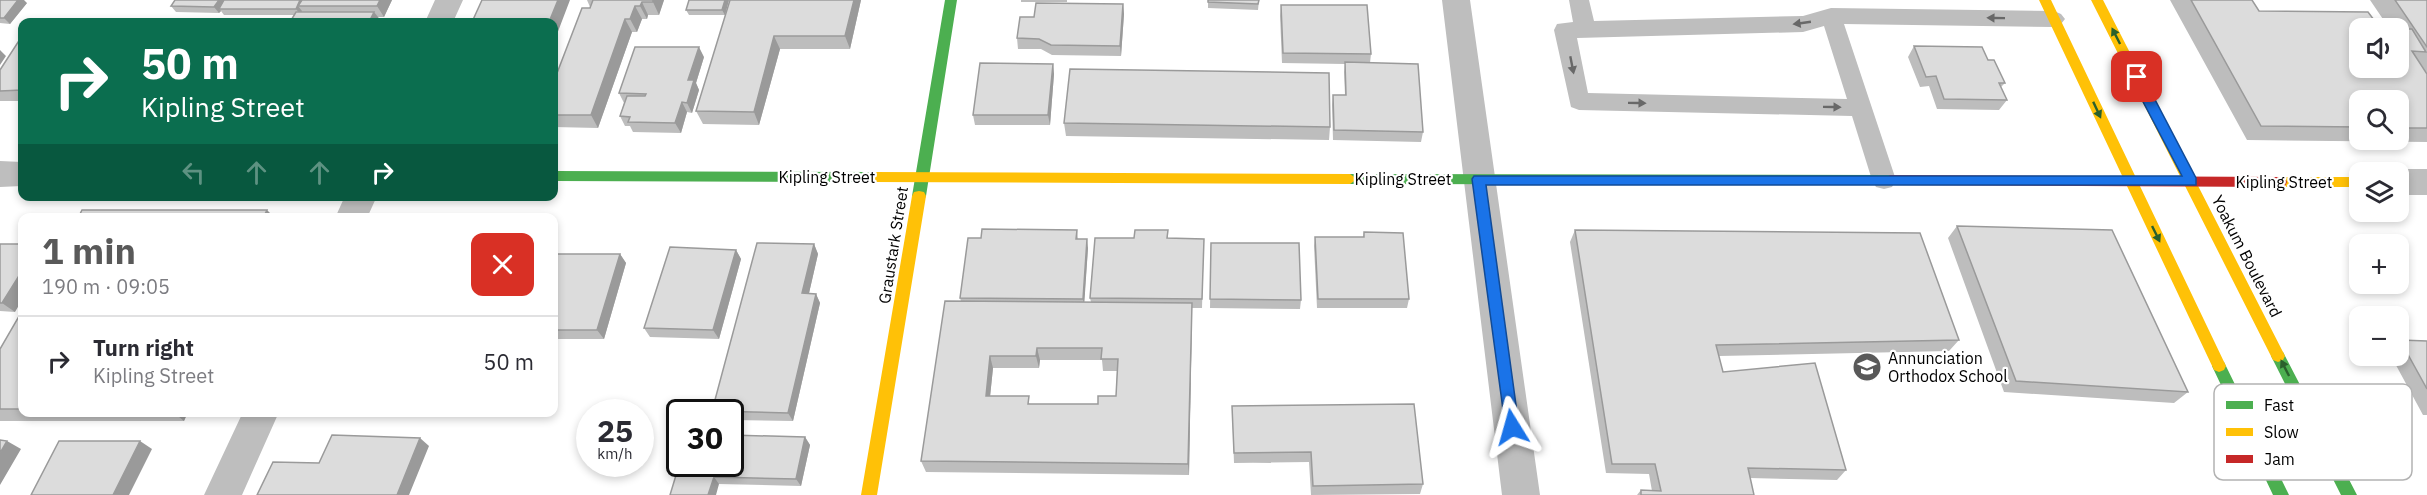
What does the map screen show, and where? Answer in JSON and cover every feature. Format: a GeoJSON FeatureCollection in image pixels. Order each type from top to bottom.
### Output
{"type":"FeatureCollection","features":[{"type":"Feature","properties":{"kind":"street"},"geometry":{"type":"LineString","coordinates":[[441,18],[449,0]]}},
{"type":"Feature","properties":{"kind":"street","name":"Graustark Street"},"geometry":{"type":"LineString","coordinates":[[869,495],[951,0]]}},
{"type":"Feature","properties":{"kind":"street"},"geometry":{"type":"LineString","coordinates":[[1456,0],[1521,495]]}},
{"type":"Feature","properties":{"kind":"street","name":"Yoakum Boulevard"},"geometry":{"type":"LineString","coordinates":[[2097,0],[2293,384]]}},
{"type":"Feature","properties":{"kind":"street"},"geometry":{"type":"LineString","coordinates":[[2050,10],[2228,384]]}},
{"type":"Feature","properties":{"kind":"street"},"geometry":{"type":"LineString","coordinates":[[0,174],[18,174]]}},
{"type":"Feature","properties":{"kind":"street","name":"Kipling Street"},"geometry":{"type":"LineString","coordinates":[[558,176],[2349,182]]}},
{"type":"Feature","properties":{"kind":"street"},"geometry":{"type":"LineString","coordinates":[[2409,182],[2427,182]]}},
{"type":"Feature","properties":{"kind":"street"},"geometry":{"type":"LineString","coordinates":[[223,495],[259,417]]}},
{"type":"Feature","properties":{"kind":"street"},"geometry":{"type":"LineString","coordinates":[[2274,480],[2281,495]]}},
{"type":"Feature","properties":{"kind":"street","name":"Yoakum Boulevard"},"geometry":{"type":"LineString","coordinates":[[2341,480],[2349,495]]}},
{"type":"Feature","properties":{"kind":"lane"},"geometry":{"type":"LineString","coordinates":[[1579,0],[1585,29]]}},
{"type":"Feature","properties":{"kind":"lane"},"geometry":{"type":"LineString","coordinates":[[1861,108],[1579,101],[1565,30],[1803,24],[1851,8],[2050,10]]}},
{"type":"Feature","properties":{"kind":"lane"},"geometry":{"type":"LineString","coordinates":[[1831,16],[1884,180]]}},
{"type":"Feature","properties":{"kind":"building"},"geometry":{"type":"Polygon","coordinates":[[[0,0],[18,0],[4,18],[0,18],[0,0]]]}},
{"type":"Feature","properties":{"kind":"building"},"geometry":{"type":"Polygon","coordinates":[[[175,0],[219,0],[214,7],[171,6],[175,0]]]}},
{"type":"Feature","properties":{"kind":"building"},"geometry":{"type":"Polygon","coordinates":[[[224,0],[300,0],[296,9],[219,9],[224,0]]]}},
{"type":"Feature","properties":{"kind":"building"},"geometry":{"type":"Polygon","coordinates":[[[302,0],[380,0],[377,6],[298,6],[302,0]]]}},
{"type":"Feature","properties":{"kind":"building"},"geometry":{"type":"Polygon","coordinates":[[[482,0],[558,0],[551,18],[474,18],[482,0]]]}},
{"type":"Feature","properties":{"kind":"building"},"geometry":{"type":"Polygon","coordinates":[[[593,0],[653,0],[653,2],[642,2],[640,6],[635,6],[630,19],[625,19],[591,115],[558,115],[558,71],[582,8],[590,8],[593,0]]]}},
{"type":"Feature","properties":{"kind":"building"},"geometry":{"type":"Polygon","coordinates":[[[689,0],[725,0],[722,10],[686,10],[689,0]]]}},
{"type":"Feature","properties":{"kind":"building"},"geometry":{"type":"Polygon","coordinates":[[[730,0],[854,0],[845,36],[774,36],[754,112],[696,111],[730,0]]]}},
{"type":"Feature","properties":{"kind":"building"},"geometry":{"type":"Polygon","coordinates":[[[1208,0],[1259,0],[1258,4],[1208,2],[1208,0]]]}},
{"type":"Feature","properties":{"kind":"building"},"geometry":{"type":"Polygon","coordinates":[[[2191,0],[2252,0],[2259,11],[2368,12],[2372,18],[2349,18],[2349,78],[2409,78],[2409,29],[2412,29],[2426,52],[2412,51],[2427,74],[2427,128],[2409,128],[2409,90],[2349,90],[2349,127],[2261,126],[2191,0]]]}},
{"type":"Feature","properties":{"kind":"building"},"geometry":{"type":"Polygon","coordinates":[[[2395,0],[2427,0],[2427,47],[2409,18],[2395,0]]]}},
{"type":"Feature","properties":{"kind":"building"},"geometry":{"type":"Polygon","coordinates":[[[1036,3],[1123,4],[1120,46],[1051,45],[1039,39],[1017,38],[1020,17],[1034,17],[1036,3]]]}},
{"type":"Feature","properties":{"kind":"building"},"geometry":{"type":"Polygon","coordinates":[[[1281,5],[1367,5],[1371,54],[1283,53],[1281,5]]]}},
{"type":"Feature","properties":{"kind":"building"},"geometry":{"type":"Polygon","coordinates":[[[296,12],[374,12],[371,18],[292,18],[296,12]]]}},
{"type":"Feature","properties":{"kind":"building"},"geometry":{"type":"Polygon","coordinates":[[[18,42],[18,90],[0,91],[0,70],[18,42]]]}},
{"type":"Feature","properties":{"kind":"building"},"geometry":{"type":"Polygon","coordinates":[[[1914,46],[1982,47],[1988,60],[1994,60],[2005,83],[1999,83],[2007,100],[1944,99],[1936,76],[1926,77],[1914,46]]]}},
{"type":"Feature","properties":{"kind":"building"},"geometry":{"type":"Polygon","coordinates":[[[635,47],[699,47],[688,80],[694,80],[687,103],[682,102],[675,123],[628,122],[630,117],[620,116],[627,96],[645,96],[646,94],[619,93],[635,47]]]}},
{"type":"Feature","properties":{"kind":"building"},"geometry":{"type":"Polygon","coordinates":[[[1345,62],[1418,64],[1423,132],[1334,130],[1333,95],[1346,95],[1345,62]]]}},
{"type":"Feature","properties":{"kind":"building"},"geometry":{"type":"Polygon","coordinates":[[[980,63],[1053,64],[1048,115],[973,115],[980,63]]]}},
{"type":"Feature","properties":{"kind":"building"},"geometry":{"type":"Polygon","coordinates":[[[1070,69],[1329,73],[1330,127],[1064,123],[1070,69]]]}},
{"type":"Feature","properties":{"kind":"building"},"geometry":{"type":"Polygon","coordinates":[[[82,210],[267,210],[266,213],[80,213],[82,210]]]}},
{"type":"Feature","properties":{"kind":"building"},"geometry":{"type":"Polygon","coordinates":[[[1957,226],[2112,230],[2188,392],[2016,381],[1957,226]]]}},
{"type":"Feature","properties":{"kind":"building"},"geometry":{"type":"Polygon","coordinates":[[[982,229],[1077,230],[1076,239],[1087,239],[1083,299],[960,298],[968,238],[981,238],[982,229]]]}},
{"type":"Feature","properties":{"kind":"building"},"geometry":{"type":"Polygon","coordinates":[[[1135,230],[1168,230],[1167,238],[1204,239],[1202,299],[1090,298],[1095,238],[1134,238],[1135,230]]]}},
{"type":"Feature","properties":{"kind":"building"},"geometry":{"type":"Polygon","coordinates":[[[1575,230],[1920,233],[1959,340],[1716,345],[1723,372],[1815,363],[1846,470],[1748,468],[1754,495],[1641,495],[1641,490],[1661,491],[1655,464],[1612,464],[1575,230]]]}},
{"type":"Feature","properties":{"kind":"building"},"geometry":{"type":"Polygon","coordinates":[[[1364,232],[1403,233],[1409,299],[1318,299],[1315,237],[1364,237],[1364,232]]]}},
{"type":"Feature","properties":{"kind":"building"},"geometry":{"type":"Polygon","coordinates":[[[757,243],[814,244],[802,293],[816,294],[788,413],[744,412],[744,399],[715,399],[757,243]]]}},
{"type":"Feature","properties":{"kind":"building"},"geometry":{"type":"Polygon","coordinates":[[[1211,243],[1299,243],[1301,300],[1210,299],[1211,243]]]}},
{"type":"Feature","properties":{"kind":"building"},"geometry":{"type":"Polygon","coordinates":[[[0,244],[18,244],[18,277],[0,303],[0,244]]]}},
{"type":"Feature","properties":{"kind":"building"},"geometry":{"type":"Polygon","coordinates":[[[670,247],[736,250],[713,330],[644,328],[670,247]]]}},
{"type":"Feature","properties":{"kind":"building"},"geometry":{"type":"Polygon","coordinates":[[[558,254],[620,254],[597,330],[558,330],[558,254]]]}},
{"type":"Feature","properties":{"kind":"building"},"geometry":{"type":"Polygon","coordinates":[[[945,301],[1192,303],[1188,464],[921,461],[945,301]],[[1037,348],[1036,356],[990,356],[986,396],[1029,396],[1028,404],[1098,404],[1098,396],[1116,396],[1118,359],[1101,359],[1102,348],[1037,348]]]}},
{"type":"Feature","properties":{"kind":"building"},"geometry":{"type":"Polygon","coordinates":[[[18,318],[18,409],[0,409],[0,349],[18,318]]]}},
{"type":"Feature","properties":{"kind":"building"},"geometry":{"type":"Polygon","coordinates":[[[2409,340],[2427,341],[2427,389],[2409,356],[2409,340]]]}},
{"type":"Feature","properties":{"kind":"building"},"geometry":{"type":"Polygon","coordinates":[[[1414,404],[1423,484],[1313,486],[1311,452],[1234,453],[1232,406],[1414,404]]]}},
{"type":"Feature","properties":{"kind":"building"},"geometry":{"type":"Polygon","coordinates":[[[332,435],[420,438],[397,495],[257,495],[273,462],[319,463],[332,435]]]}},
{"type":"Feature","properties":{"kind":"building"},"geometry":{"type":"Polygon","coordinates":[[[744,435],[805,437],[796,479],[714,477],[744,477],[744,435]]]}},
{"type":"Feature","properties":{"kind":"building"},"geometry":{"type":"Polygon","coordinates":[[[0,440],[7,441],[0,453],[0,440]]]}},
{"type":"Feature","properties":{"kind":"building"},"geometry":{"type":"Polygon","coordinates":[[[59,441],[140,441],[113,495],[31,495],[59,441]]]}},
{"type":"Feature","properties":{"kind":"building"},"geometry":{"type":"Polygon","coordinates":[[[675,477],[714,477],[708,495],[670,495],[675,477]]]}},
{"type":"Feature","properties":{"kind":"traffic: fast"},"geometry":{"type":"LineString","coordinates":[[919,196],[951,0]]}},
{"type":"Feature","properties":{"kind":"traffic: fast"},"geometry":{"type":"LineString","coordinates":[[558,176],[872,177]]}},
{"type":"Feature","properties":{"kind":"traffic: fast"},"geometry":{"type":"LineString","coordinates":[[1350,179],[1890,180]]}},
{"type":"Feature","properties":{"kind":"traffic: fast"},"geometry":{"type":"LineString","coordinates":[[2278,356],[2292,384]]}},
{"type":"Feature","properties":{"kind":"traffic: fast"},"geometry":{"type":"LineString","coordinates":[[2219,366],[2228,384]]}},
{"type":"Feature","properties":{"kind":"traffic: fast"},"geometry":{"type":"LineString","coordinates":[[2274,480],[2281,495]]}},
{"type":"Feature","properties":{"kind":"traffic: fast"},"geometry":{"type":"LineString","coordinates":[[2341,480],[2349,495]]}},
{"type":"Feature","properties":{"kind":"traffic: slow"},"geometry":{"type":"LineString","coordinates":[[2045,0],[2219,366]]}},
{"type":"Feature","properties":{"kind":"traffic: slow"},"geometry":{"type":"LineString","coordinates":[[2097,0],[2278,356]]}},
{"type":"Feature","properties":{"kind":"traffic: slow"},"geometry":{"type":"LineString","coordinates":[[872,177],[1350,179]]}},
{"type":"Feature","properties":{"kind":"traffic: slow"},"geometry":{"type":"LineString","coordinates":[[2280,182],[2349,182]]}},
{"type":"Feature","properties":{"kind":"traffic: slow"},"geometry":{"type":"LineString","coordinates":[[869,495],[919,196]]}},
{"type":"Feature","properties":{"kind":"traffic: jam"},"geometry":{"type":"LineString","coordinates":[[1890,180],[2280,182]]}},
{"type":"Feature","properties":{"kind":"place","name":"Annunciation Orthodox School"},"geometry":{"type":"Point","coordinates":[1867,367]}},
{"type":"Feature","properties":{"kind":"route"},"geometry":{"type":"LineString","coordinates":[[1512,427],[1479,179],[2191,182],[2137,77]]}}]}
